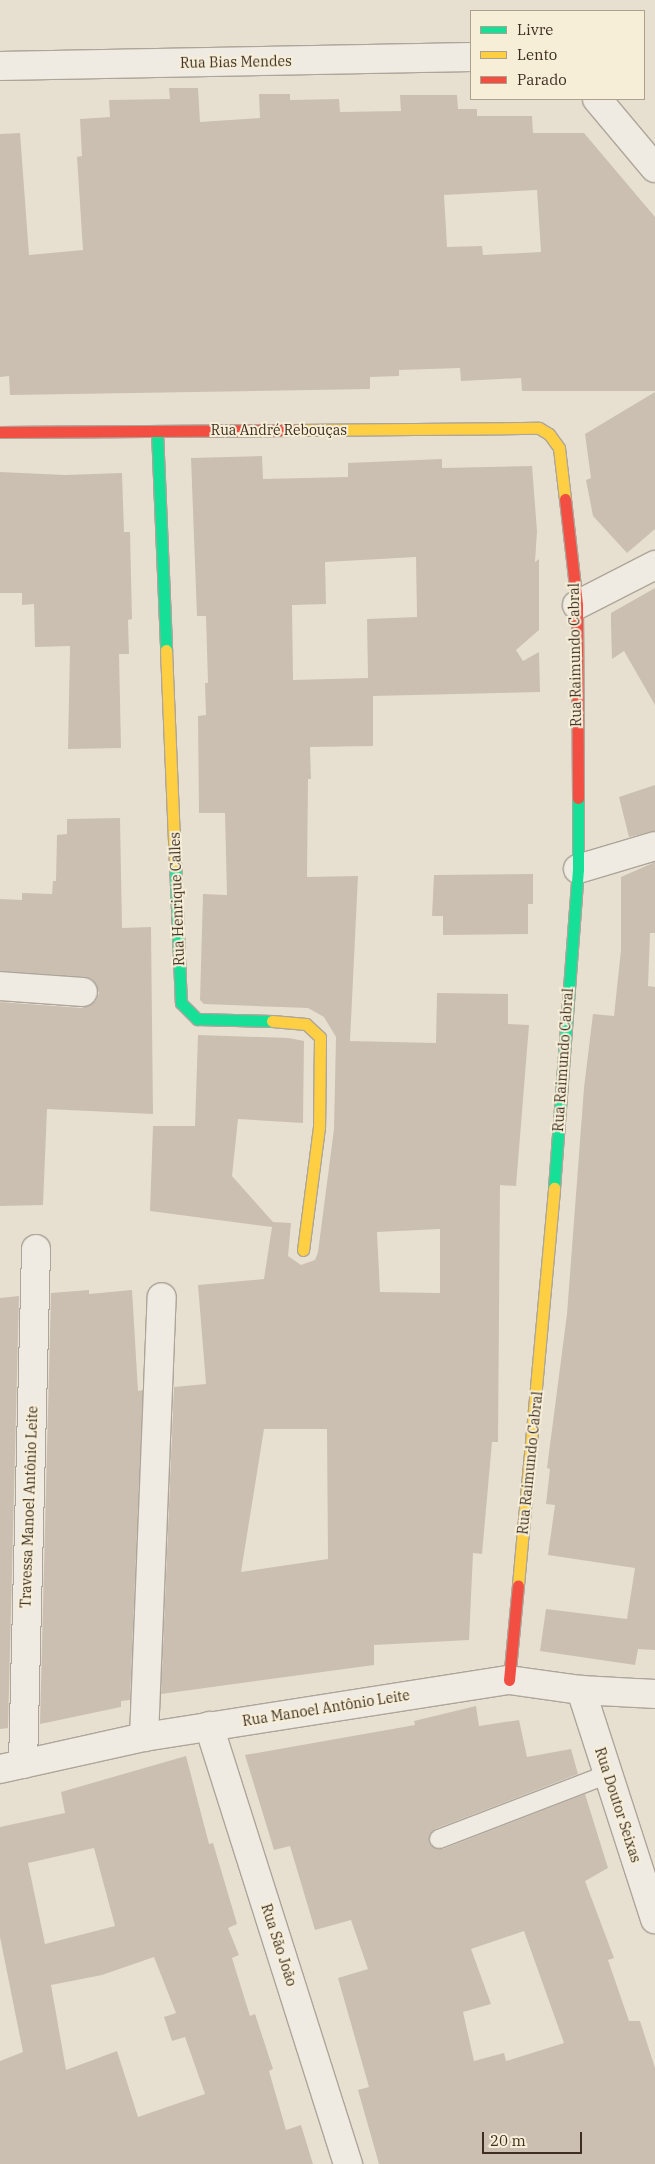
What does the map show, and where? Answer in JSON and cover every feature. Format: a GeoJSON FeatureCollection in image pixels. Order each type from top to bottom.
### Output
{"type":"FeatureCollection","features":[{"type":"Feature","properties":{"kind":"street","name":"Rua Bias Mendes"},"geometry":{"type":"LineString","coordinates":[[0,66],[470,57]]}},
{"type":"Feature","properties":{"kind":"street"},"geometry":{"type":"LineString","coordinates":[[598,100],[655,168]]}},
{"type":"Feature","properties":{"kind":"street","name":"Rua André Rebouças"},"geometry":{"type":"LineString","coordinates":[[0,432],[539,428],[554,440]]}},
{"type":"Feature","properties":{"kind":"street","name":"Rua Henrique Calles"},"geometry":{"type":"LineString","coordinates":[[157,431],[181,1002],[197,1019],[306,1024],[316,1030],[320,1037],[318,1127],[303,1250]]}},
{"type":"Feature","properties":{"kind":"street","name":"Rua Raimundo Cabral"},"geometry":{"type":"LineString","coordinates":[[509,1680],[546,1297],[578,869],[577,605],[559,448],[554,440]]}},
{"type":"Feature","properties":{"kind":"street"},"geometry":{"type":"LineString","coordinates":[[577,605],[655,565]]}},
{"type":"Feature","properties":{"kind":"street"},"geometry":{"type":"LineString","coordinates":[[578,869],[655,846]]}},
{"type":"Feature","properties":{"kind":"street"},"geometry":{"type":"LineString","coordinates":[[0,986],[83,992]]}},
{"type":"Feature","properties":{"kind":"street","name":"Travessa Manoel Antônio Leite"},"geometry":{"type":"LineString","coordinates":[[12,1766],[36,1249]]}},
{"type":"Feature","properties":{"kind":"street"},"geometry":{"type":"LineString","coordinates":[[144,1737],[162,1297]]}},
{"type":"Feature","properties":{"kind":"street","name":"Rua Manoel Antônio Leite"},"geometry":{"type":"LineString","coordinates":[[12,1766],[144,1737],[509,1680],[581,1690],[655,1694]]}},
{"type":"Feature","properties":{"kind":"street","name":"Rua Doutor Seixas"},"geometry":{"type":"LineString","coordinates":[[581,1690],[655,1919]]}},
{"type":"Feature","properties":{"kind":"street","name":"Rua São João"},"geometry":{"type":"LineString","coordinates":[[210,1726],[348,2164]]}},
{"type":"Feature","properties":{"kind":"lane"},"geometry":{"type":"LineString","coordinates":[[439,1839],[608,1774]]}},
{"type":"Feature","properties":{"kind":"building"},"geometry":{"type":"Polygon","coordinates":[[[169,88],[198,88],[200,122],[260,118],[259,94],[290,94],[290,100],[339,99],[340,112],[401,111],[400,95],[457,95],[458,109],[477,109],[477,116],[532,116],[533,133],[584,133],[655,217],[655,391],[522,391],[521,378],[461,381],[460,368],[399,370],[399,376],[370,377],[370,389],[10,395],[9,376],[0,377],[0,134],[20,133],[29,255],[83,250],[77,157],[82,156],[80,119],[110,117],[109,100],[170,99],[169,88]],[[537,190],[444,195],[447,247],[482,246],[483,255],[541,252],[537,190]]]}},
{"type":"Feature","properties":{"kind":"building"},"geometry":{"type":"Polygon","coordinates":[[[655,392],[655,529],[627,553],[593,516],[586,480],[591,478],[585,434],[655,392]]]}},
{"type":"Feature","properties":{"kind":"building"},"geometry":{"type":"Polygon","coordinates":[[[262,456],[263,479],[348,477],[348,463],[442,459],[442,468],[532,466],[537,531],[535,562],[539,559],[539,630],[516,650],[523,661],[539,652],[540,692],[373,696],[373,746],[310,747],[311,779],[308,779],[307,877],[358,876],[350,1041],[436,1043],[437,993],[508,994],[508,1024],[529,1025],[516,1186],[500,1185],[498,1442],[492,1442],[482,1554],[473,1553],[469,1640],[374,1645],[374,1665],[161,1694],[174,1387],[206,1384],[198,1285],[264,1279],[272,1227],[150,1211],[153,1126],[195,1126],[198,1035],[289,1038],[304,1041],[303,1123],[238,1119],[232,1176],[273,1222],[291,1223],[288,1256],[301,1265],[315,1260],[318,1252],[334,1129],[336,1037],[324,1017],[308,1008],[204,1004],[200,1000],[203,894],[227,895],[225,813],[199,813],[198,716],[206,715],[205,683],[208,683],[206,616],[197,616],[191,458],[262,456]],[[416,557],[325,562],[326,604],[292,605],[293,680],[368,678],[367,619],[417,617],[416,557]],[[440,1229],[377,1232],[380,1292],[440,1293],[440,1229]],[[264,1429],[241,1572],[328,1559],[327,1429],[264,1429]]]}},
{"type":"Feature","properties":{"kind":"building"},"geometry":{"type":"Polygon","coordinates":[[[0,472],[65,475],[122,473],[124,532],[130,532],[132,619],[128,620],[129,654],[119,654],[121,748],[68,749],[70,646],[35,647],[34,604],[22,605],[22,593],[0,593],[0,472]]]}},
{"type":"Feature","properties":{"kind":"building"},"geometry":{"type":"Polygon","coordinates":[[[655,588],[655,705],[624,651],[612,659],[611,613],[655,588]]]}},
{"type":"Feature","properties":{"kind":"building"},"geometry":{"type":"Polygon","coordinates":[[[655,785],[655,831],[629,837],[619,797],[655,785]]]}},
{"type":"Feature","properties":{"kind":"building"},"geometry":{"type":"Polygon","coordinates":[[[120,818],[122,928],[151,927],[153,1114],[47,1109],[43,1205],[0,1206],[0,1002],[82,1008],[96,1001],[99,993],[92,979],[85,977],[0,971],[0,899],[22,900],[22,893],[52,894],[53,881],[56,881],[57,835],[67,834],[67,819],[120,818]]]}},
{"type":"Feature","properties":{"kind":"building"},"geometry":{"type":"Polygon","coordinates":[[[655,862],[655,933],[650,933],[648,986],[655,987],[655,1650],[638,1649],[635,1665],[540,1651],[546,1609],[627,1619],[635,1568],[548,1555],[555,1505],[546,1504],[550,1469],[547,1468],[567,1314],[584,1088],[593,1014],[614,1016],[621,950],[621,877],[655,862]]]}},
{"type":"Feature","properties":{"kind":"building"},"geometry":{"type":"Polygon","coordinates":[[[533,874],[533,904],[528,904],[528,934],[443,935],[443,916],[432,916],[434,875],[533,874]]]}},
{"type":"Feature","properties":{"kind":"building"},"geometry":{"type":"Polygon","coordinates":[[[89,1290],[89,1294],[132,1290],[138,1391],[143,1390],[130,1700],[121,1701],[121,1707],[40,1724],[51,1293],[89,1290]]]}},
{"type":"Feature","properties":{"kind":"building"},"geometry":{"type":"Polygon","coordinates":[[[19,1296],[8,1728],[0,1729],[0,1298],[19,1296]]]}},
{"type":"Feature","properties":{"kind":"building"},"geometry":{"type":"Polygon","coordinates":[[[476,1706],[479,1726],[519,1720],[527,1757],[571,1749],[578,1774],[435,1829],[429,1837],[429,1843],[437,1849],[443,1849],[585,1794],[608,1868],[585,1881],[614,1958],[608,1960],[629,2021],[640,2021],[655,2068],[655,2164],[379,2164],[358,2090],[369,2087],[338,1978],[368,1969],[351,1920],[315,1930],[290,1846],[274,1850],[245,1755],[415,1725],[414,1721],[476,1706]],[[524,1931],[471,1949],[491,2004],[463,2012],[474,2061],[504,2053],[506,2061],[564,2043],[524,1931]]]}},
{"type":"Feature","properties":{"kind":"building"},"geometry":{"type":"Polygon","coordinates":[[[186,1756],[209,1844],[213,1843],[237,1924],[228,1928],[239,1955],[232,1958],[250,2016],[255,2014],[273,2069],[269,2071],[286,2130],[301,2125],[313,2164],[0,2164],[0,2061],[23,2052],[0,1937],[0,1827],[65,1813],[61,1792],[186,1756]],[[94,1848],[28,1863],[45,1944],[115,1926],[94,1848]],[[154,1957],[102,1975],[51,1985],[66,2070],[117,2051],[138,2117],[205,2094],[185,2037],[172,2041],[164,2017],[176,2013],[154,1957]]]}},
{"type":"Feature","properties":{"kind":"traffic: fast"},"geometry":{"type":"LineString","coordinates":[[157,431],[166,650]]}},
{"type":"Feature","properties":{"kind":"traffic: fast"},"geometry":{"type":"LineString","coordinates":[[554,1188],[578,869],[578,798]]}},
{"type":"Feature","properties":{"kind":"traffic: fast"},"geometry":{"type":"LineString","coordinates":[[175,862],[181,1003],[197,1019],[272,1021]]}},
{"type":"Feature","properties":{"kind":"traffic: slow"},"geometry":{"type":"LineString","coordinates":[[293,430],[539,428],[549,434],[559,448],[565,499]]}},
{"type":"Feature","properties":{"kind":"traffic: slow"},"geometry":{"type":"LineString","coordinates":[[166,650],[175,862]]}},
{"type":"Feature","properties":{"kind":"traffic: slow"},"geometry":{"type":"LineString","coordinates":[[272,1021],[306,1024],[320,1037],[319,1127],[303,1250]]}},
{"type":"Feature","properties":{"kind":"traffic: slow"},"geometry":{"type":"LineString","coordinates":[[518,1585],[554,1188]]}},
{"type":"Feature","properties":{"kind":"traffic: jam"},"geometry":{"type":"LineString","coordinates":[[0,432],[293,430]]}},
{"type":"Feature","properties":{"kind":"traffic: jam"},"geometry":{"type":"LineString","coordinates":[[565,499],[577,605],[578,798]]}},
{"type":"Feature","properties":{"kind":"traffic: jam"},"geometry":{"type":"LineString","coordinates":[[509,1680],[518,1585]]}}]}
